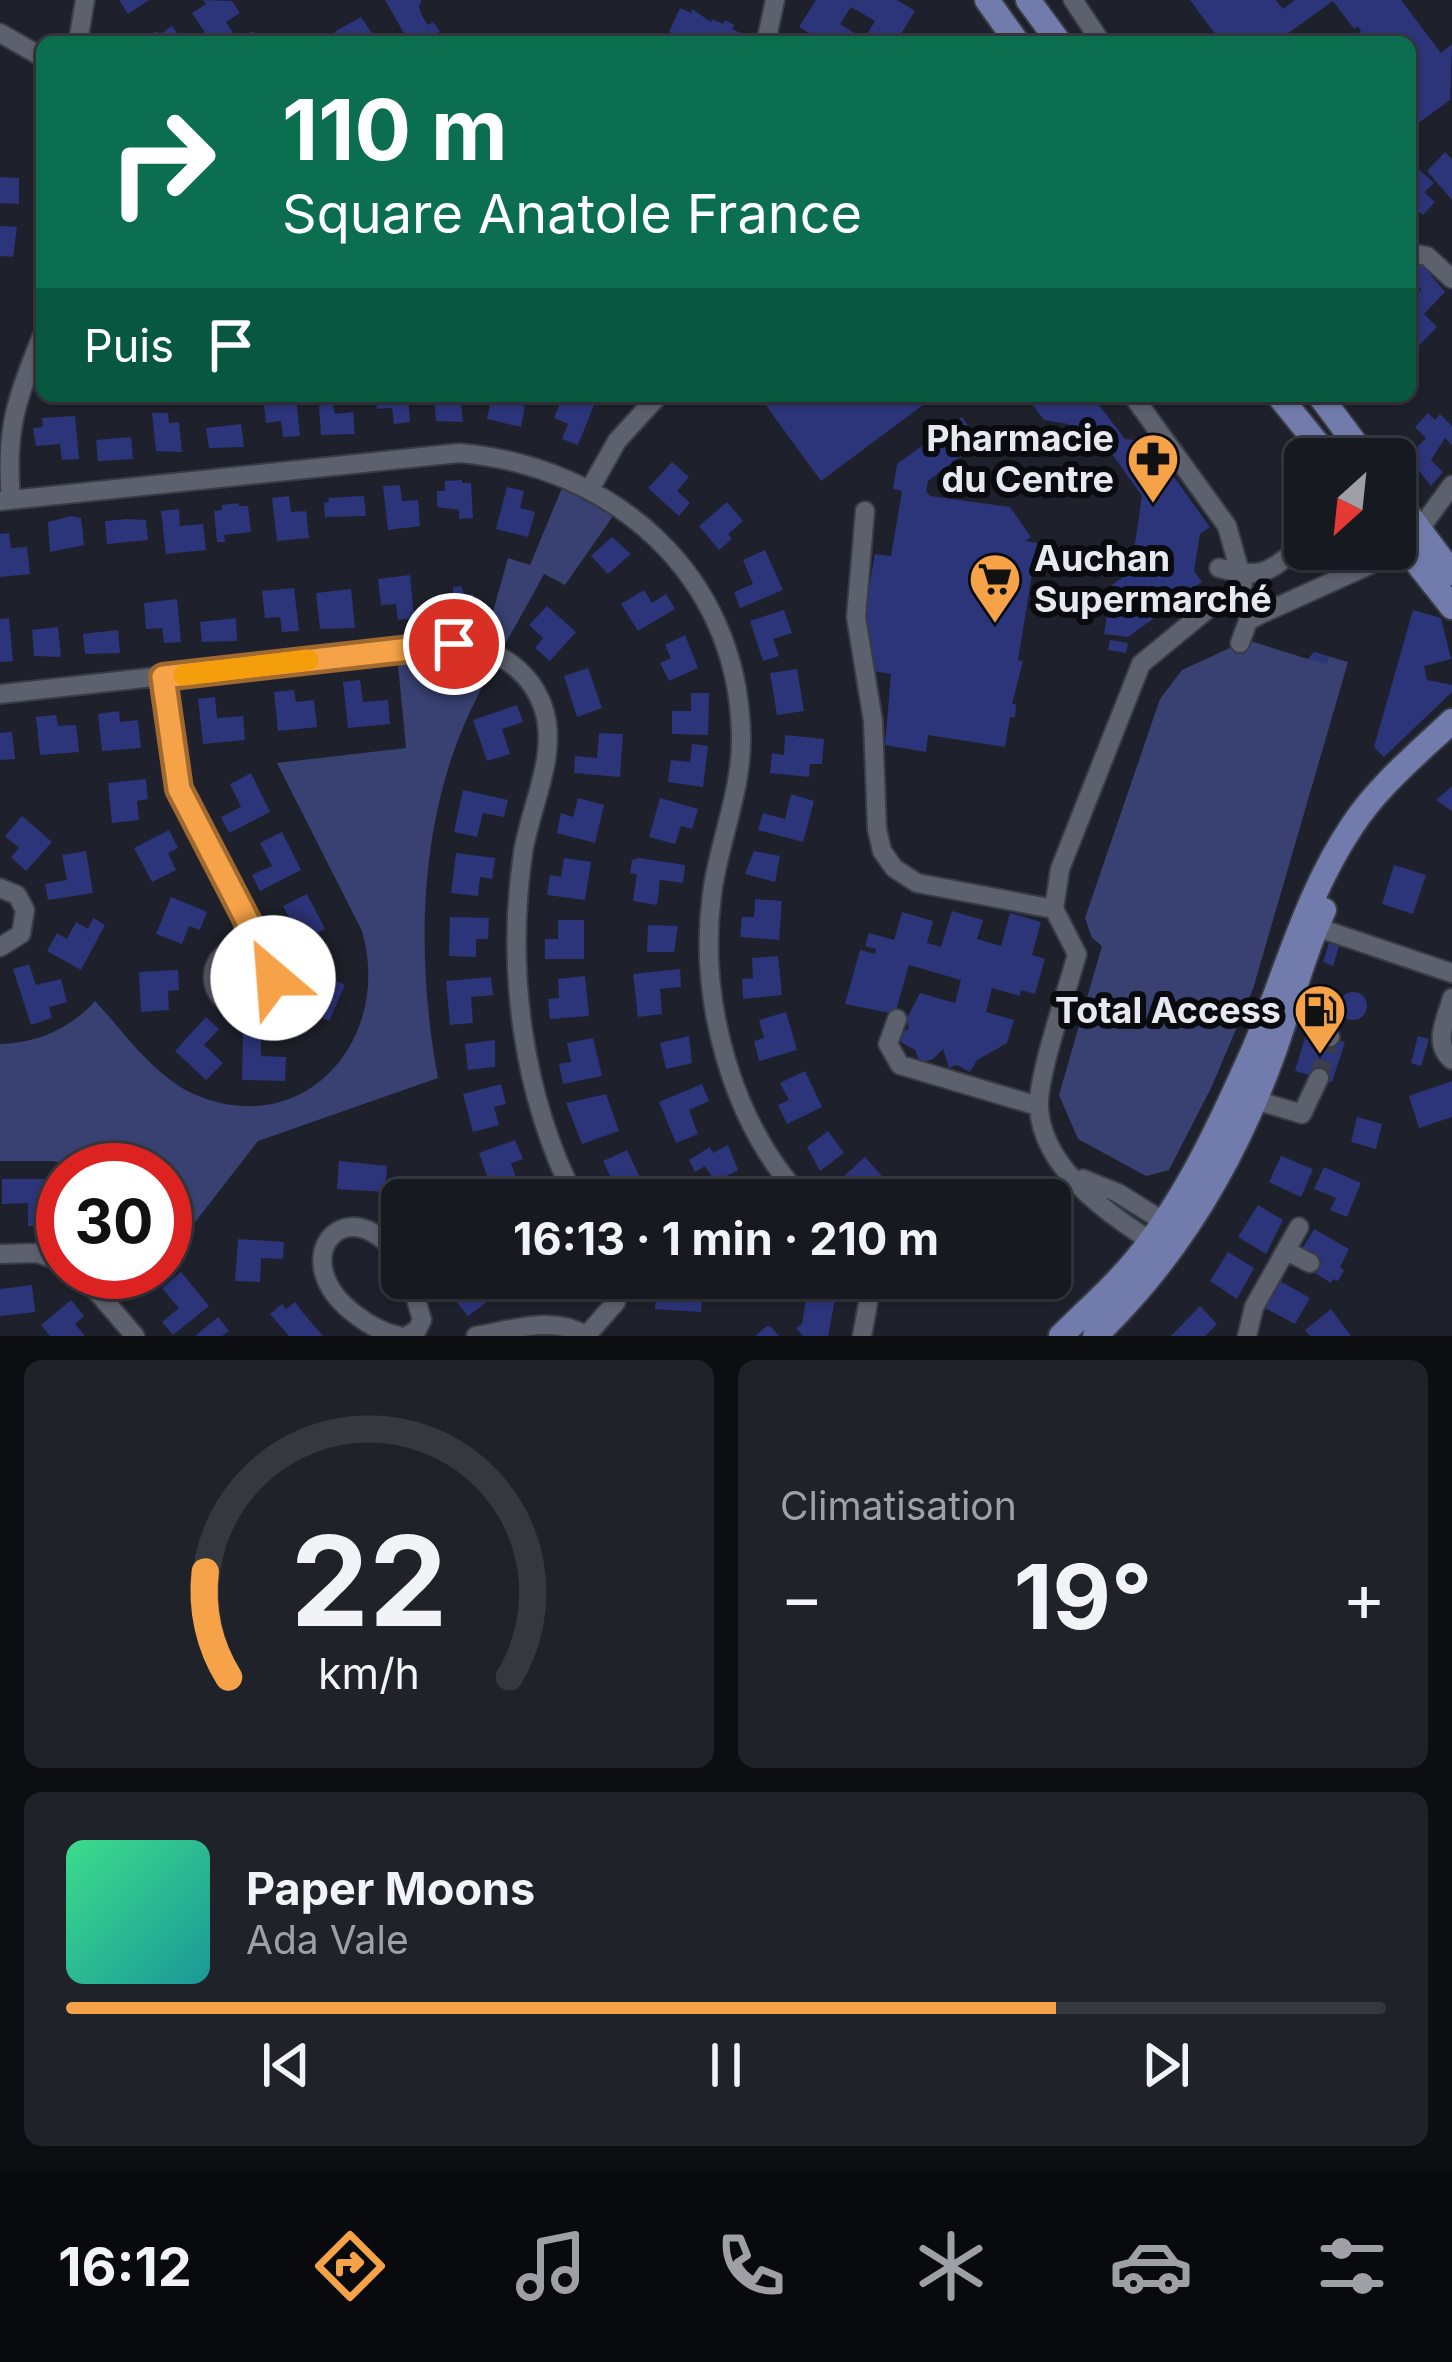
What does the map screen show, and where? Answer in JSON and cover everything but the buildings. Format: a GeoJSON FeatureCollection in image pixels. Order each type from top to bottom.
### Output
{"type":"FeatureCollection","features":[{"type":"Feature","properties":{"kind":"main road"},"geometry":{"type":"LineString","coordinates":[[986,0],[1013,36]]}},
{"type":"Feature","properties":{"kind":"main road"},"geometry":{"type":"LineString","coordinates":[[1028,0],[1055,36]]}},
{"type":"Feature","properties":{"kind":"main road"},"geometry":{"type":"LineString","coordinates":[[1284,402],[1312,438]]}},
{"type":"Feature","properties":{"kind":"main road"},"geometry":{"type":"LineString","coordinates":[[1324,402],[1351,438]]}},
{"type":"Feature","properties":{"kind":"main road"},"geometry":{"type":"LineString","coordinates":[[1416,550],[1452,573]]}},
{"type":"Feature","properties":{"kind":"main road"},"geometry":{"type":"LineString","coordinates":[[1416,560],[1452,607]]}},
{"type":"Feature","properties":{"kind":"main road"},"geometry":{"type":"LineString","coordinates":[[1095,1336],[1129,1304],[1254,1048],[1354,822],[1391,778],[1452,721]]}},
{"type":"Feature","properties":{"kind":"main road"},"geometry":{"type":"LineString","coordinates":[[1255,1100],[1250,1090],[1309,923],[1367,832],[1404,787],[1452,742]]}},
{"type":"Feature","properties":{"kind":"main road"},"geometry":{"type":"LineString","coordinates":[[1061,1336],[1209,1192],[1255,1100],[1294,988],[1309,923]]}},
{"type":"Feature","properties":{"kind":"main road"},"geometry":{"type":"LineString","coordinates":[[1081,1336],[1126,1293],[1160,1239]]}},
{"type":"Feature","properties":{"kind":"street"},"geometry":{"type":"LineString","coordinates":[[78,36],[85,0]]}},
{"type":"Feature","properties":{"kind":"street"},"geometry":{"type":"LineString","coordinates":[[767,36],[776,0]]}},
{"type":"Feature","properties":{"kind":"street"},"geometry":{"type":"LineString","coordinates":[[1073,0],[1097,36]]}},
{"type":"Feature","properties":{"kind":"street"},"geometry":{"type":"LineString","coordinates":[[0,33],[36,54]]}},
{"type":"Feature","properties":{"kind":"street"},"geometry":{"type":"LineString","coordinates":[[1416,254],[1427,256],[1452,279]]}},
{"type":"Feature","properties":{"kind":"street"},"geometry":{"type":"LineString","coordinates":[[36,351],[9,435],[6,500],[460,453],[527,463],[590,489],[644,525],[692,578],[733,672],[740,706],[740,766],[712,893],[713,995],[727,1060],[754,1129],[789,1179]]}},
{"type":"Feature","properties":{"kind":"street"},"geometry":{"type":"LineString","coordinates":[[590,489],[616,442],[653,402]]}},
{"type":"Feature","properties":{"kind":"street"},"geometry":{"type":"LineString","coordinates":[[1137,402],[1227,526],[1242,574],[1240,592],[1217,608],[1209,608]]}},
{"type":"Feature","properties":{"kind":"street"},"geometry":{"type":"LineString","coordinates":[[1416,524],[1452,484]]}},
{"type":"Feature","properties":{"kind":"street"},"geometry":{"type":"LineString","coordinates":[[865,511],[856,617],[873,722],[882,850],[894,868],[917,884],[1054,909]]}},
{"type":"Feature","properties":{"kind":"street"},"geometry":{"type":"LineString","coordinates":[[1160,1239],[1054,1157],[1038,1106],[1077,954],[1054,909],[1060,869],[1142,664],[1209,608],[1227,526]]}},
{"type":"Feature","properties":{"kind":"street"},"geometry":{"type":"LineString","coordinates":[[1219,568],[1252,577],[1284,559]]}},
{"type":"Feature","properties":{"kind":"street"},"geometry":{"type":"LineString","coordinates":[[1240,644],[1248,621],[1358,570]]}},
{"type":"Feature","properties":{"kind":"street"},"geometry":{"type":"LineString","coordinates":[[0,694],[454,644],[502,657],[527,679],[543,707],[548,740],[524,851],[518,982],[530,1068],[568,1179]]}},
{"type":"Feature","properties":{"kind":"street"},"geometry":{"type":"LineString","coordinates":[[163,677],[176,777],[248,922],[249,947]]}},
{"type":"Feature","properties":{"kind":"street"},"geometry":{"type":"LineString","coordinates":[[0,888],[17,895],[26,918],[21,934],[0,946]]}},
{"type":"Feature","properties":{"kind":"street"},"geometry":{"type":"LineString","coordinates":[[1309,923],[1452,973]]}},
{"type":"Feature","properties":{"kind":"street"},"geometry":{"type":"LineString","coordinates":[[1294,988],[1321,1012],[1330,1037]]}},
{"type":"Feature","properties":{"kind":"street"},"geometry":{"type":"LineString","coordinates":[[1452,998],[1440,1042],[1452,1060]]}},
{"type":"Feature","properties":{"kind":"street"},"geometry":{"type":"LineString","coordinates":[[896,1019],[888,1044],[900,1065],[1038,1106]]}},
{"type":"Feature","properties":{"kind":"street"},"geometry":{"type":"LineString","coordinates":[[1255,1100],[1302,1114],[1319,1078]]}},
{"type":"Feature","properties":{"kind":"street"},"geometry":{"type":"LineString","coordinates":[[1113,1201],[1152,1204],[1178,1198]]}},
{"type":"Feature","properties":{"kind":"street"},"geometry":{"type":"LineString","coordinates":[[1113,1201],[1160,1239]]}},
{"type":"Feature","properties":{"kind":"street"},"geometry":{"type":"LineString","coordinates":[[381,1234],[361,1226],[331,1238],[321,1256],[325,1282],[338,1300],[367,1323],[412,1335],[422,1315],[417,1299]]}},
{"type":"Feature","properties":{"kind":"street"},"geometry":{"type":"LineString","coordinates":[[1255,1333],[1254,1307],[1299,1227]]}},
{"type":"Feature","properties":{"kind":"street"},"geometry":{"type":"LineString","coordinates":[[1287,1251],[1310,1264]]}},
{"type":"Feature","properties":{"kind":"street"},"geometry":{"type":"LineString","coordinates":[[0,1255],[36,1253]]}},
{"type":"Feature","properties":{"kind":"street"},"geometry":{"type":"LineString","coordinates":[[103,1299],[135,1336]]}},
{"type":"Feature","properties":{"kind":"street"},"geometry":{"type":"LineString","coordinates":[[476,1336],[550,1324],[565,1325],[585,1336],[616,1299]]}},
{"type":"Feature","properties":{"kind":"street"},"geometry":{"type":"LineString","coordinates":[[862,1336],[867,1299]]}},
{"type":"Feature","properties":{"kind":"shaded area"},"geometry":{"type":"Polygon","coordinates":[[[562,488],[613,516],[565,585],[544,574],[484,683],[455,748],[434,828],[425,912],[427,996],[438,1078],[258,1141],[192,1226],[192,1143],[36,1143],[36,1161],[0,1161],[0,1044],[52,1033],[95,1001],[153,1066],[196,1095],[236,1106],[273,1104],[305,1092],[332,1070],[352,1042],[365,1008],[368,971],[362,931],[277,763],[406,748],[398,665],[452,659],[479,662],[508,558],[530,565],[562,488]]]}},
{"type":"Feature","properties":{"kind":"shaded area"},"geometry":{"type":"Polygon","coordinates":[[[1247,640],[1308,659],[1314,652],[1348,662],[1253,989],[1212,1086],[1169,1170],[1146,1176],[1078,1139],[1059,1095],[1102,946],[1092,938],[1085,918],[1160,699],[1182,670],[1247,640]]]}},
{"type":"Feature","properties":{"kind":"tunnel"},"geometry":{"type":"LineString","coordinates":[[1319,1078],[1330,1037]]}},
{"type":"Feature","properties":{"kind":"slow traffic"},"geometry":{"type":"LineString","coordinates":[[184,675],[308,660]]}},
{"type":"Feature","properties":{"kind":"place","name":"Pharmacie du Centre"},"geometry":{"type":"Point","coordinates":[1153,505]}},
{"type":"Feature","properties":{"kind":"place","name":"Auchan Supermarché"},"geometry":{"type":"Point","coordinates":[995,625]}},
{"type":"Feature","properties":{"kind":"place","name":"Total Access"},"geometry":{"type":"Point","coordinates":[1320,1056]}},
{"type":"Feature","properties":{"kind":"route"},"geometry":{"type":"LineString","coordinates":[[273,978],[267,958],[249,947],[248,922],[179,789],[163,677],[454,644]]}}]}
